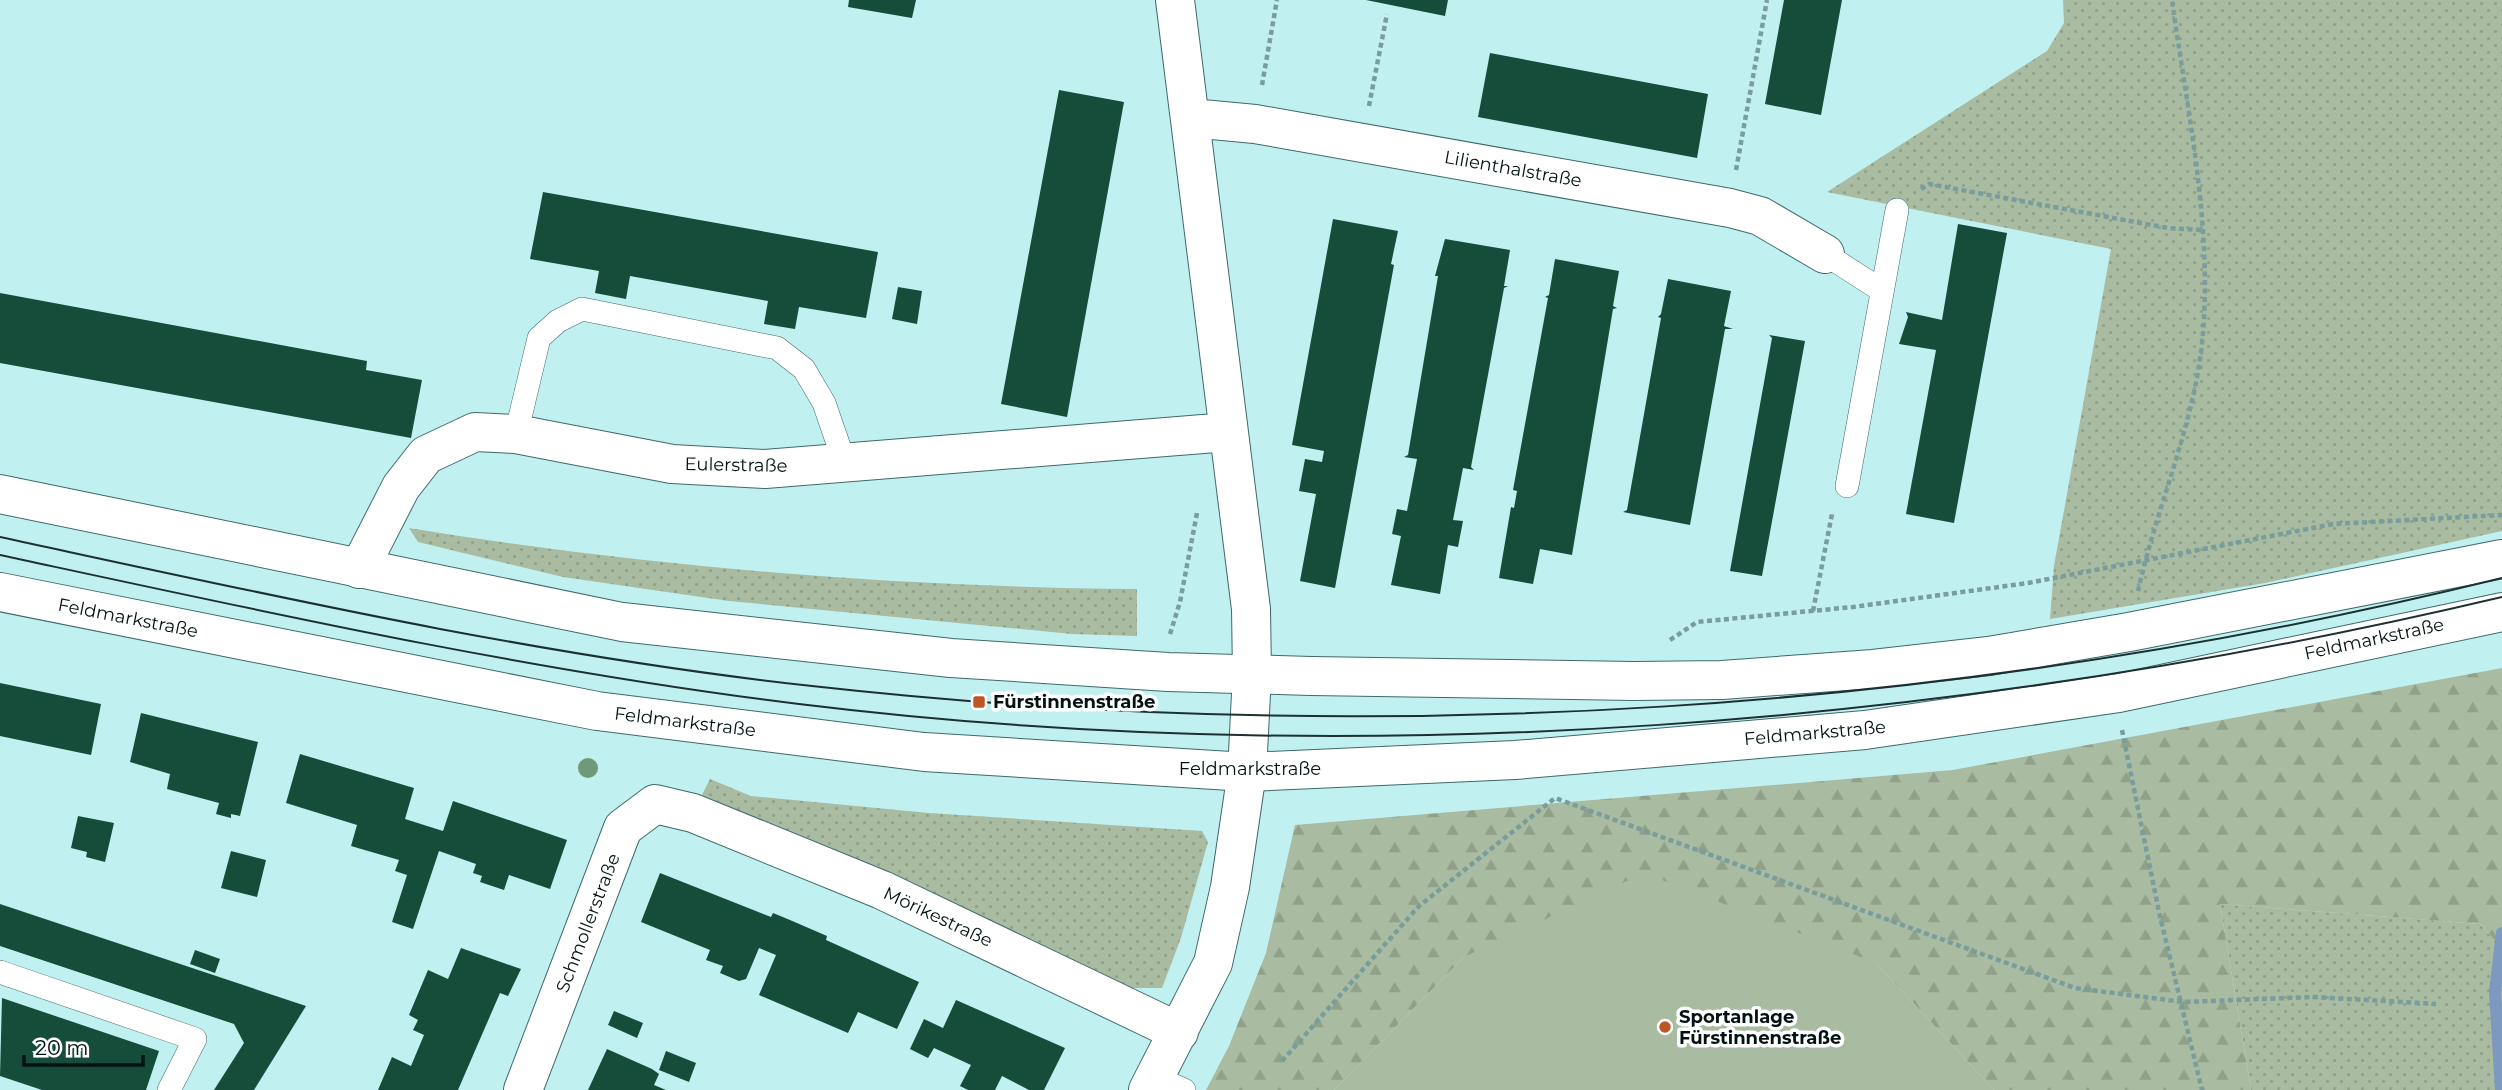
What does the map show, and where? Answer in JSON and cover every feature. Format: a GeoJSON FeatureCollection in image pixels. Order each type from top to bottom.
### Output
{"type":"FeatureCollection","features":[{"type":"Feature","properties":{"kind":"main road"},"geometry":{"type":"LineString","coordinates":[[1163,1086],[1179,1032],[1213,964],[1230,887],[1247,772],[1252,674],[1251,609],[1175,0]]}},
{"type":"Feature","properties":{"kind":"main road","name":"Lilienthalstraße"},"geometry":{"type":"LineString","coordinates":[[1191,118],[1255,124],[1730,208],[1760,216],[1825,254]]}},
{"type":"Feature","properties":{"kind":"main road","name":"Eulerstraße"},"geometry":{"type":"LineString","coordinates":[[359,569],[401,487],[426,455],[475,432],[516,433],[672,464],[765,469],[1228,432]]}},
{"type":"Feature","properties":{"kind":"main road"},"geometry":{"type":"LineString","coordinates":[[0,494],[622,622],[950,658],[1252,674],[1722,680],[1825,674],[1989,656],[2129,632],[2502,559]]}},
{"type":"Feature","properties":{"kind":"main road","name":"Feldmarkstraße"},"geometry":{"type":"LineString","coordinates":[[0,592],[609,713],[924,752],[1247,772],[1515,760],[1865,730],[2119,693],[2502,612]]}},
{"type":"Feature","properties":{"kind":"main road","name":"Schmollerstraße"},"geometry":{"type":"LineString","coordinates":[[523,1090],[623,828],[655,804],[693,813]]}},
{"type":"Feature","properties":{"kind":"main road","name":"Mörikestraße"},"geometry":{"type":"LineString","coordinates":[[693,813],[882,890],[1179,1032]]}},
{"type":"Feature","properties":{"kind":"lane"},"geometry":{"type":"LineString","coordinates":[[1847,486],[1897,210]]}},
{"type":"Feature","properties":{"kind":"lane"},"geometry":{"type":"LineString","coordinates":[[1825,254],[1881,290]]}},
{"type":"Feature","properties":{"kind":"lane"},"geometry":{"type":"LineString","coordinates":[[516,433],[539,338],[558,321],[582,309],[777,348],[804,369],[824,403],[844,461]]}},
{"type":"Feature","properties":{"kind":"lane"},"geometry":{"type":"LineString","coordinates":[[0,972],[195,1039],[169,1090]]}},
{"type":"Feature","properties":{"kind":"path"},"geometry":{"type":"LineString","coordinates":[[1255,124],[1278,0]]}},
{"type":"Feature","properties":{"kind":"path"},"geometry":{"type":"LineString","coordinates":[[1730,208],[1767,0]]}},
{"type":"Feature","properties":{"kind":"path"},"geometry":{"type":"LineString","coordinates":[[2129,632],[2145,560],[2195,387],[2203,334],[2202,230],[2172,0]]}},
{"type":"Feature","properties":{"kind":"path"},"geometry":{"type":"LineString","coordinates":[[1362,142],[1387,14]]}},
{"type":"Feature","properties":{"kind":"path"},"geometry":{"type":"LineString","coordinates":[[1897,210],[1905,198],[1929,184],[2168,229],[2202,230]]}},
{"type":"Feature","properties":{"kind":"path"},"geometry":{"type":"LineString","coordinates":[[1812,611],[1835,504],[1847,486]]}},
{"type":"Feature","properties":{"kind":"path"},"geometry":{"type":"LineString","coordinates":[[1168,638],[1180,602],[1199,500]]}},
{"type":"Feature","properties":{"kind":"path"},"geometry":{"type":"LineString","coordinates":[[1667,642],[1697,622],[1812,611],[2028,583],[2333,524],[2502,515]]}},
{"type":"Feature","properties":{"kind":"path"},"geometry":{"type":"LineString","coordinates":[[2119,693],[2132,782],[2159,912],[2183,1002],[2202,1090]]}},
{"type":"Feature","properties":{"kind":"path"},"geometry":{"type":"LineString","coordinates":[[1282,1061],[1419,906],[1555,798],[2074,988],[2183,1002],[2314,997],[2436,1004]]}},
{"type":"Feature","properties":{"kind":"green space"},"geometry":{"type":"Polygon","coordinates":[[[2063,0],[2502,0],[2502,531],[2265,583],[2050,619],[2054,566],[2111,249],[1827,192],[2047,51],[2064,23],[2063,0]]]}},
{"type":"Feature","properties":{"kind":"green space"},"geometry":{"type":"Polygon","coordinates":[[[409,528],[589,554],[772,572],[955,584],[1137,589],[1137,636],[1072,634],[729,601],[563,577],[418,542],[409,528]]]}},
{"type":"Feature","properties":{"kind":"green space"},"geometry":{"type":"Polygon","coordinates":[[[2502,668],[2502,948],[2480,924],[2220,904],[2251,1090],[1994,1090],[1876,963],[1464,957],[1334,1090],[1206,1090],[1229,1046],[1266,953],[1295,825],[1953,770],[2502,668]]]}},
{"type":"Feature","properties":{"kind":"green space"},"geometry":{"type":"Polygon","coordinates":[[[710,779],[751,796],[929,813],[1202,831],[1208,842],[1181,938],[1162,988],[1131,988],[843,854],[702,795],[710,779]]]}},
{"type":"Feature","properties":{"kind":"green space","name":"Sportanlage Fürstinnenstraße"},"geometry":{"type":"Polygon","coordinates":[[[1644,873],[1876,963],[1994,1090],[1334,1090],[1464,957],[1644,873]]]}},
{"type":"Feature","properties":{"kind":"green space"},"geometry":{"type":"Polygon","coordinates":[[[2220,904],[2480,924],[2502,948],[2502,1090],[2251,1090],[2220,904]]]}},
{"type":"Feature","properties":{"kind":"building"},"geometry":{"type":"Polygon","coordinates":[[[849,0],[916,0],[912,18],[848,7],[849,0]]]}},
{"type":"Feature","properties":{"kind":"building"},"geometry":{"type":"Polygon","coordinates":[[[1366,0],[1448,0],[1445,16],[1366,0]]]}},
{"type":"Feature","properties":{"kind":"building"},"geometry":{"type":"Polygon","coordinates":[[[1784,0],[1842,0],[1821,115],[1765,104],[1784,0]]]}},
{"type":"Feature","properties":{"kind":"building"},"geometry":{"type":"Polygon","coordinates":[[[1490,53],[1708,94],[1697,158],[1478,117],[1490,53]]]}},
{"type":"Feature","properties":{"kind":"building"},"geometry":{"type":"Polygon","coordinates":[[[1059,90],[1124,102],[1067,417],[1001,404],[1059,90]]]}},
{"type":"Feature","properties":{"kind":"building"},"geometry":{"type":"Polygon","coordinates":[[[543,192],[878,252],[866,318],[799,307],[795,329],[764,324],[768,301],[630,276],[626,299],[595,293],[599,271],[530,259],[543,192]]]}},
{"type":"Feature","properties":{"kind":"building"},"geometry":{"type":"Polygon","coordinates":[[[1333,219],[1398,231],[1335,588],[1300,581],[1316,494],[1299,491],[1305,459],[1322,462],[1324,451],[1292,445],[1333,219]]]}},
{"type":"Feature","properties":{"kind":"building"},"geometry":{"type":"Polygon","coordinates":[[[1958,224],[2007,233],[1954,523],[1906,514],[1936,350],[1899,344],[1908,317],[1906,312],[1942,320],[1958,224]]]}},
{"type":"Feature","properties":{"kind":"building"},"geometry":{"type":"Polygon","coordinates":[[[1445,239],[1510,250],[1504,286],[1508,286],[1504,288],[1471,467],[1474,470],[1463,468],[1453,520],[1463,521],[1458,547],[1448,545],[1440,594],[1391,585],[1401,536],[1392,534],[1397,509],[1407,511],[1417,459],[1404,457],[1408,455],[1438,276],[1435,276],[1445,239]]]}},
{"type":"Feature","properties":{"kind":"building"},"geometry":{"type":"Polygon","coordinates":[[[1555,259],[1619,271],[1613,306],[1617,308],[1613,309],[1572,555],[1540,549],[1533,584],[1499,578],[1511,507],[1514,508],[1517,491],[1513,490],[1548,298],[1545,297],[1549,295],[1555,259]]]}},
{"type":"Feature","properties":{"kind":"building"},"geometry":{"type":"Polygon","coordinates":[[[1668,279],[1731,291],[1724,326],[1733,329],[1725,329],[1690,525],[1623,512],[1627,510],[1661,318],[1658,317],[1661,314],[1668,279]]]}},
{"type":"Feature","properties":{"kind":"building"},"geometry":{"type":"Polygon","coordinates":[[[898,287],[922,291],[917,324],[892,319],[898,287]]]}},
{"type":"Feature","properties":{"kind":"building"},"geometry":{"type":"Polygon","coordinates":[[[0,293],[367,361],[366,370],[422,380],[411,438],[0,363],[0,293]]]}},
{"type":"Feature","properties":{"kind":"building"},"geometry":{"type":"Polygon","coordinates":[[[1769,335],[1805,341],[1762,576],[1730,571],[1772,338],[1769,335]]]}},
{"type":"Feature","properties":{"kind":"building"},"geometry":{"type":"Polygon","coordinates":[[[0,683],[101,704],[91,755],[0,736],[0,683]]]}},
{"type":"Feature","properties":{"kind":"building"},"geometry":{"type":"Polygon","coordinates":[[[141,713],[258,742],[240,816],[231,814],[231,818],[216,814],[219,803],[167,789],[170,774],[130,762],[141,713]]]}},
{"type":"Feature","properties":{"kind":"building"},"geometry":{"type":"Polygon","coordinates":[[[300,754],[414,788],[405,819],[443,831],[453,801],[567,840],[550,889],[509,875],[504,890],[480,882],[482,876],[473,873],[476,864],[439,851],[413,929],[392,922],[407,875],[395,871],[399,860],[351,846],[357,825],[286,803],[300,754]]]}},
{"type":"Feature","properties":{"kind":"building"},"geometry":{"type":"Polygon","coordinates":[[[78,816],[114,823],[105,862],[86,857],[87,852],[71,848],[78,816]]]}},
{"type":"Feature","properties":{"kind":"building"},"geometry":{"type":"Polygon","coordinates":[[[231,851],[266,860],[257,897],[221,888],[231,851]]]}},
{"type":"Feature","properties":{"kind":"building"},"geometry":{"type":"Polygon","coordinates":[[[660,873],[771,917],[773,913],[790,920],[827,936],[826,940],[919,982],[897,1029],[858,1012],[848,1033],[759,995],[776,955],[759,948],[746,979],[739,981],[720,973],[723,966],[706,960],[710,950],[641,922],[660,873]]]}},
{"type":"Feature","properties":{"kind":"building"},"geometry":{"type":"Polygon","coordinates":[[[0,904],[306,1006],[254,1090],[214,1090],[244,1043],[234,1024],[0,946],[0,904]]]}},
{"type":"Feature","properties":{"kind":"building"},"geometry":{"type":"Polygon","coordinates":[[[461,948],[521,969],[508,996],[500,993],[458,1090],[378,1090],[392,1057],[411,1066],[424,1035],[413,1030],[418,1020],[409,1015],[428,970],[448,979],[461,948]]]}},
{"type":"Feature","properties":{"kind":"building"},"geometry":{"type":"Polygon","coordinates":[[[195,950],[220,959],[215,973],[190,964],[195,950]]]}},
{"type":"Feature","properties":{"kind":"building"},"geometry":{"type":"Polygon","coordinates":[[[2,998],[159,1051],[146,1090],[42,1090],[0,1076],[2,998]]]}},
{"type":"Feature","properties":{"kind":"building"},"geometry":{"type":"Polygon","coordinates":[[[956,1000],[1065,1048],[1044,1090],[1029,1090],[1002,1076],[995,1090],[968,1090],[960,1086],[971,1065],[934,1048],[928,1058],[910,1049],[924,1019],[943,1028],[956,1000]]]}},
{"type":"Feature","properties":{"kind":"building"},"geometry":{"type":"Polygon","coordinates":[[[614,1011],[643,1023],[637,1038],[608,1025],[614,1011]]]}},
{"type":"Feature","properties":{"kind":"building"},"geometry":{"type":"Polygon","coordinates":[[[607,1049],[652,1069],[659,1074],[654,1085],[666,1090],[588,1090],[607,1049]]]}},
{"type":"Feature","properties":{"kind":"building"},"geometry":{"type":"Polygon","coordinates":[[[666,1051],[696,1063],[689,1082],[659,1070],[666,1051]]]}},
{"type":"Feature","properties":{"kind":"waterway"},"geometry":{"type":"LineString","coordinates":[[2501,1090],[2495,992],[2502,933]]}},
{"type":"Feature","properties":{"kind":"tram line"},"geometry":{"type":"LineString","coordinates":[[0,537],[404,622],[709,673],[812,686],[1024,705],[1236,715],[1449,715],[1661,707],[1874,689],[2085,661],[2294,624],[2502,578]]}},
{"type":"Feature","properties":{"kind":"tram line"},"geometry":{"type":"LineString","coordinates":[[0,555],[398,638],[598,675],[698,690],[799,704],[1011,725],[1225,735],[1440,735],[1655,725],[1870,706],[2083,678],[2294,642],[2502,597]]}},
{"type":"Feature","properties":{"kind":"place","name":"Fürstinnenstraße"},"geometry":{"type":"Point","coordinates":[979,702]}},
{"type":"Feature","properties":{"kind":"place","name":"Sportanlage Fürstinnenstraße"},"geometry":{"type":"Point","coordinates":[1665,1027]}}]}
